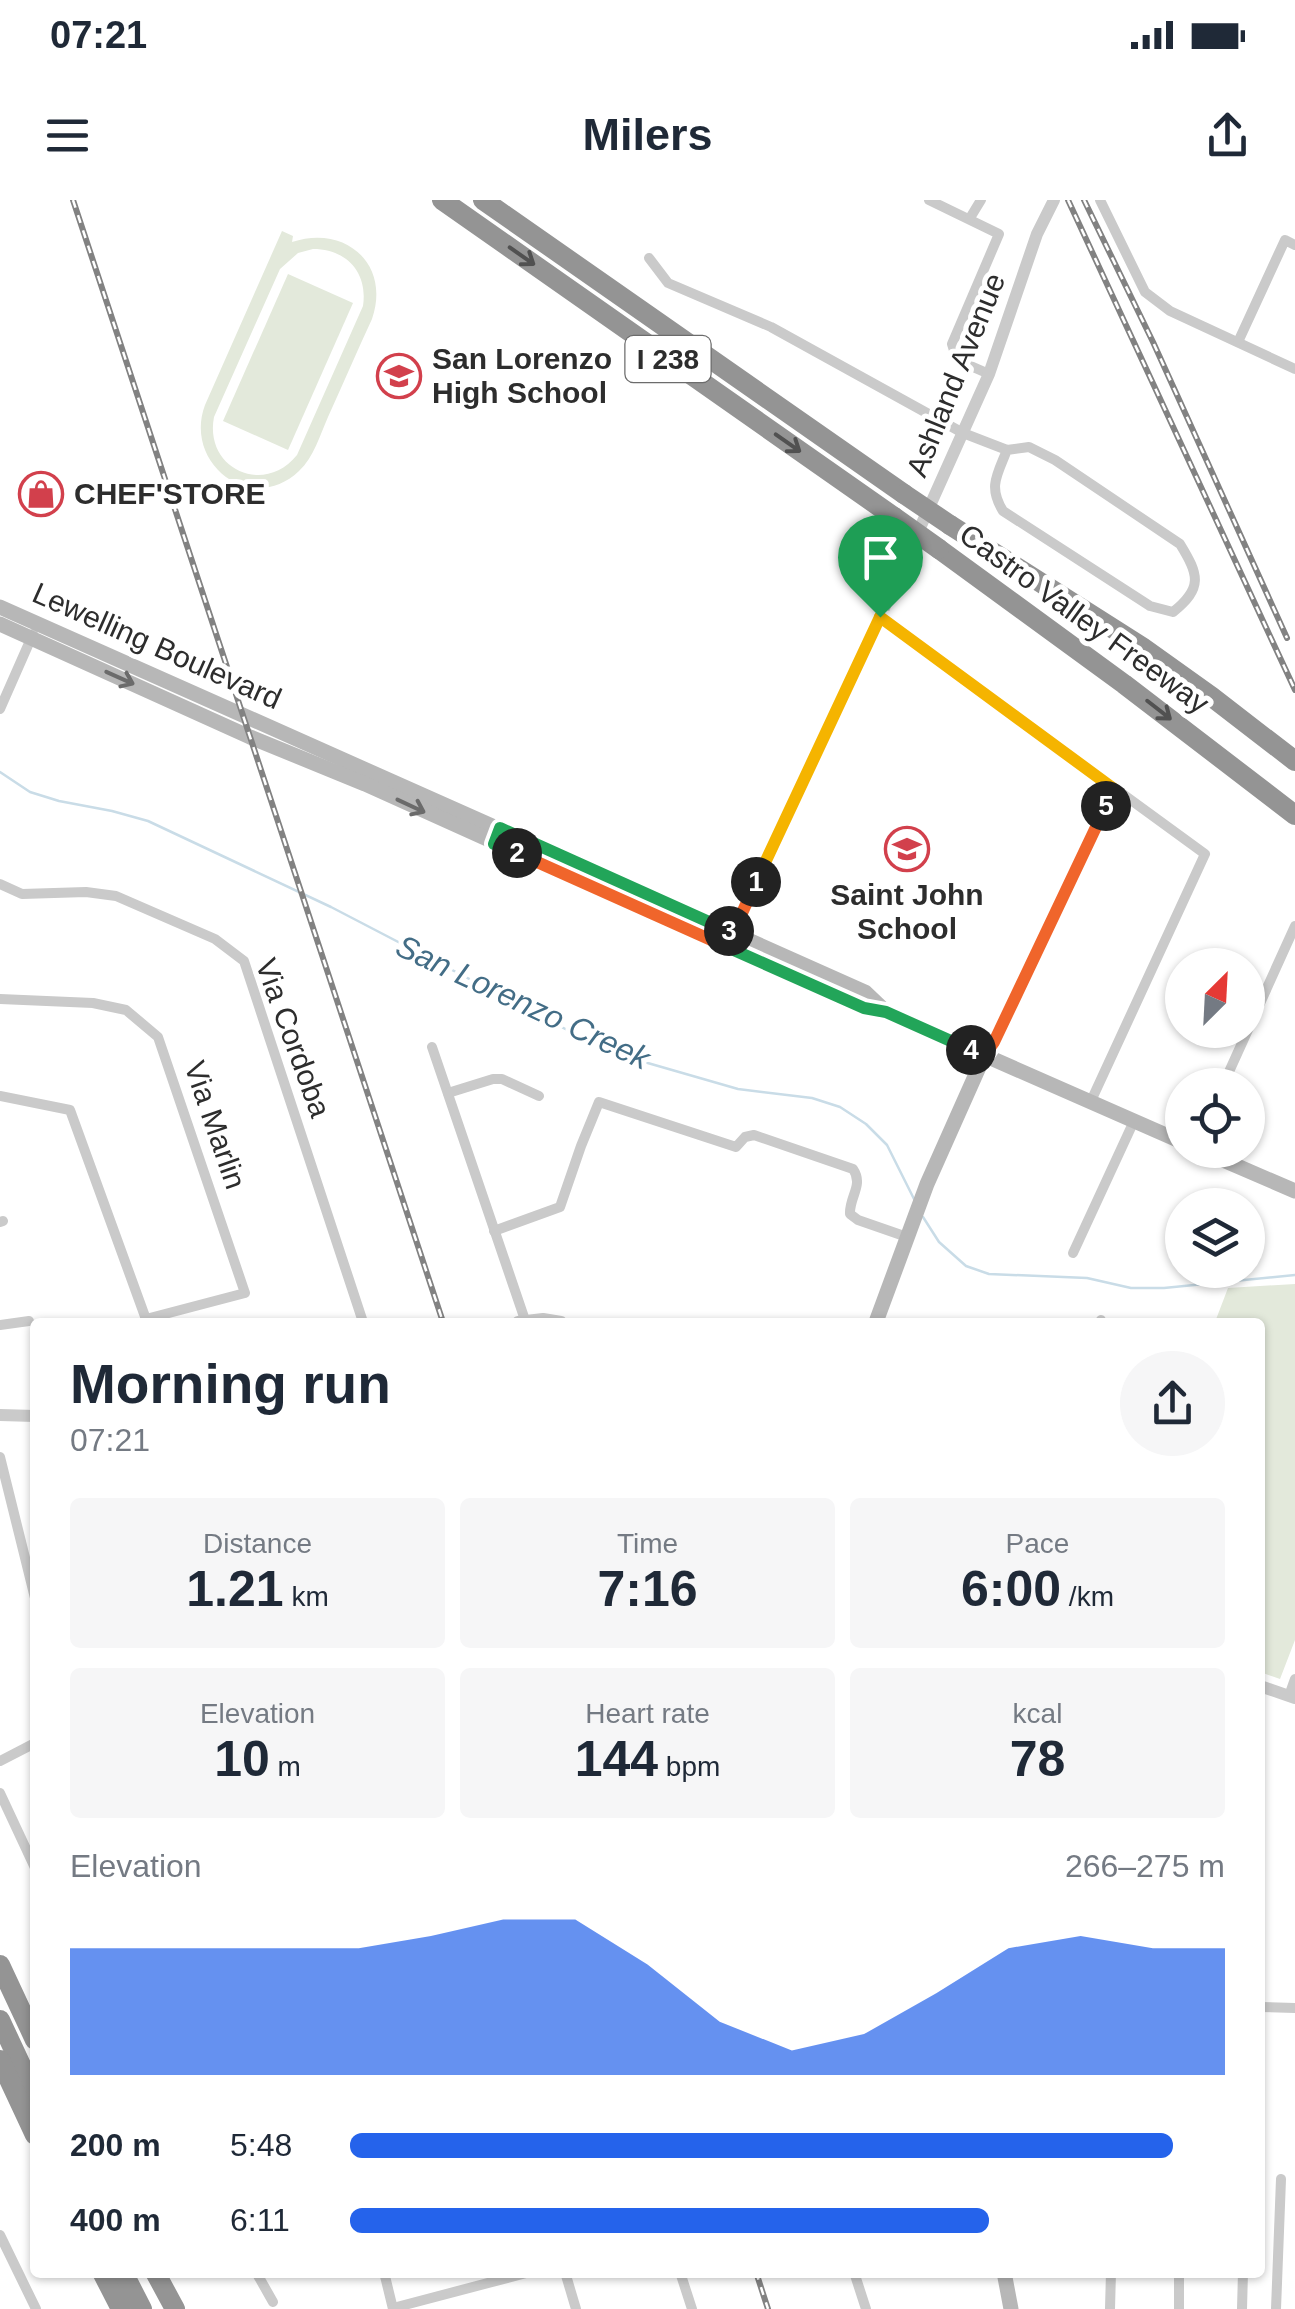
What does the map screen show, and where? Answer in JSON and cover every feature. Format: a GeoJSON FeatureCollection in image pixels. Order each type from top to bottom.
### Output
{"type":"FeatureCollection","features":[{"type":"Feature","properties":{"kind":"highway","name":"Castro Valley Freeway"},"geometry":{"type":"LineString","coordinates":[[442,200],[939,549],[1113,675],[1289,810]]}},
{"type":"Feature","properties":{"kind":"highway","name":"Castro Valley Freeway"},"geometry":{"type":"LineString","coordinates":[[483,200],[950,526],[1142,647],[1295,762]]}},
{"type":"Feature","properties":{"kind":"highway"},"geometry":{"type":"LineString","coordinates":[[0,1965],[30,2029]]}},
{"type":"Feature","properties":{"kind":"highway"},"geometry":{"type":"LineString","coordinates":[[0,2020],[30,2084]]}},
{"type":"Feature","properties":{"kind":"highway"},"geometry":{"type":"LineString","coordinates":[[0,2060],[30,2124]]}},
{"type":"Feature","properties":{"kind":"highway"},"geometry":{"type":"LineString","coordinates":[[105,2278],[121,2309]]}},
{"type":"Feature","properties":{"kind":"highway"},"geometry":{"type":"LineString","coordinates":[[126,2278],[142,2309]]}},
{"type":"Feature","properties":{"kind":"highway"},"geometry":{"type":"LineString","coordinates":[[158,2278],[175,2309]]}},
{"type":"Feature","properties":{"kind":"main road","name":"Lewelling Boulevard"},"geometry":{"type":"LineString","coordinates":[[0,607],[34,631],[724,937],[864,1008],[886,1012],[1165,1134]]}},
{"type":"Feature","properties":{"kind":"main road","name":"Lewelling Boulevard"},"geometry":{"type":"LineString","coordinates":[[0,624],[34,631]]}},
{"type":"Feature","properties":{"kind":"main road"},"geometry":{"type":"LineString","coordinates":[[877,1318],[928,1184],[984,1056]]}},
{"type":"Feature","properties":{"kind":"main road"},"geometry":{"type":"LineString","coordinates":[[1246,1168],[1293,1186]]}},
{"type":"Feature","properties":{"kind":"main road"},"geometry":{"type":"LineString","coordinates":[[1005,2278],[1011,2309]]}},
{"type":"Feature","properties":{"kind":"street"},"geometry":{"type":"LineString","coordinates":[[928,200],[999,234],[954,336],[953,351],[957,360],[990,374]]}},
{"type":"Feature","properties":{"kind":"street"},"geometry":{"type":"LineString","coordinates":[[970,218],[981,200]]}},
{"type":"Feature","properties":{"kind":"street","name":"Ashland Avenue"},"geometry":{"type":"LineString","coordinates":[[724,937],[738,920],[990,374],[1037,234],[1054,200]]}},
{"type":"Feature","properties":{"kind":"street"},"geometry":{"type":"LineString","coordinates":[[1100,200],[1145,292],[1170,311],[1295,368]]}},
{"type":"Feature","properties":{"kind":"street"},"geometry":{"type":"LineString","coordinates":[[1238,342],[1285,240],[1295,245]]}},
{"type":"Feature","properties":{"kind":"street"},"geometry":{"type":"LineString","coordinates":[[649,258],[668,283],[771,327],[963,433],[1007,450],[1029,447],[1055,460],[1180,544],[1193,566],[1196,581],[1190,598],[1173,612],[1150,606],[1003,512],[995,498],[994,482],[1007,450]]}},
{"type":"Feature","properties":{"kind":"street"},"geometry":{"type":"LineString","coordinates":[[880,617],[1206,854],[1091,1102]]}},
{"type":"Feature","properties":{"kind":"street"},"geometry":{"type":"LineString","coordinates":[[0,709],[34,631]]}},
{"type":"Feature","properties":{"kind":"street"},"geometry":{"type":"LineString","coordinates":[[984,1056],[1114,789]]}},
{"type":"Feature","properties":{"kind":"street","name":"Via Cordoba"},"geometry":{"type":"LineString","coordinates":[[0,884],[22,894],[86,892],[116,896],[215,938],[244,961],[362,1318]]}},
{"type":"Feature","properties":{"kind":"street"},"geometry":{"type":"LineString","coordinates":[[1231,1068],[1295,926]]}},
{"type":"Feature","properties":{"kind":"street","name":"Via Marlin"},"geometry":{"type":"LineString","coordinates":[[0,999],[92,1003],[126,1010],[158,1037],[245,1294],[157,1318]]}},
{"type":"Feature","properties":{"kind":"street"},"geometry":{"type":"LineString","coordinates":[[432,1048],[520,1318]]}},
{"type":"Feature","properties":{"kind":"street"},"geometry":{"type":"LineString","coordinates":[[448,1093],[502,1079],[539,1096]]}},
{"type":"Feature","properties":{"kind":"street"},"geometry":{"type":"LineString","coordinates":[[0,1096],[70,1110],[145,1318]]}},
{"type":"Feature","properties":{"kind":"street"},"geometry":{"type":"LineString","coordinates":[[494,1230],[560,1207],[599,1102],[736,1147],[745,1137],[754,1135],[853,1169],[858,1183],[850,1214],[858,1220],[910,1231]]}},
{"type":"Feature","properties":{"kind":"street"},"geometry":{"type":"LineString","coordinates":[[1073,1252],[1134,1120]]}},
{"type":"Feature","properties":{"kind":"street"},"geometry":{"type":"LineString","coordinates":[[0,1325],[29,1321]]}},
{"type":"Feature","properties":{"kind":"street"},"geometry":{"type":"LineString","coordinates":[[0,1414],[30,1416]]}},
{"type":"Feature","properties":{"kind":"street"},"geometry":{"type":"LineString","coordinates":[[0,1457],[30,1576]]}},
{"type":"Feature","properties":{"kind":"street"},"geometry":{"type":"LineString","coordinates":[[22,1542],[30,1540]]}},
{"type":"Feature","properties":{"kind":"street"},"geometry":{"type":"LineString","coordinates":[[1265,1688],[1292,1697],[1295,1679]]}},
{"type":"Feature","properties":{"kind":"street"},"geometry":{"type":"LineString","coordinates":[[0,1761],[30,1746]]}},
{"type":"Feature","properties":{"kind":"street"},"geometry":{"type":"LineString","coordinates":[[0,1794],[30,1857]]}},
{"type":"Feature","properties":{"kind":"street"},"geometry":{"type":"LineString","coordinates":[[1265,2007],[1295,2008]]}},
{"type":"Feature","properties":{"kind":"street"},"geometry":{"type":"LineString","coordinates":[[1276,2309],[1281,2179]]}},
{"type":"Feature","properties":{"kind":"street"},"geometry":{"type":"LineString","coordinates":[[0,2234],[36,2309]]}},
{"type":"Feature","properties":{"kind":"street"},"geometry":{"type":"LineString","coordinates":[[259,2278],[273,2302]]}},
{"type":"Feature","properties":{"kind":"street"},"geometry":{"type":"LineString","coordinates":[[386,2278],[393,2308],[507,2278]]}},
{"type":"Feature","properties":{"kind":"street"},"geometry":{"type":"LineString","coordinates":[[567,2278],[576,2309]]}},
{"type":"Feature","properties":{"kind":"street"},"geometry":{"type":"LineString","coordinates":[[682,2278],[692,2309]]}},
{"type":"Feature","properties":{"kind":"street"},"geometry":{"type":"LineString","coordinates":[[856,2278],[866,2309]]}},
{"type":"Feature","properties":{"kind":"street"},"geometry":{"type":"LineString","coordinates":[[1110,2309],[1111,2278]]}},
{"type":"Feature","properties":{"kind":"street"},"geometry":{"type":"LineString","coordinates":[[1179,2278],[1179,2309]]}},
{"type":"Feature","properties":{"kind":"street"},"geometry":{"type":"LineString","coordinates":[[1242,2309],[1244,2278]]}},
{"type":"Feature","properties":{"kind":"shaded area"},"geometry":{"type":"Polygon","coordinates":[[[282,231],[293,236],[292,242],[330,239],[359,253],[375,281],[372,319],[316,446],[299,471],[281,484],[261,488],[226,477],[204,447],[201,427],[205,405],[282,231]],[[325,250],[298,253],[280,269],[214,417],[213,435],[218,451],[239,471],[269,474],[297,455],[363,306],[362,283],[353,265],[325,250]]]}},
{"type":"Feature","properties":{"kind":"shaded area"},"geometry":{"type":"Polygon","coordinates":[[[288,274],[353,303],[288,450],[223,421],[288,274]]]}},
{"type":"Feature","properties":{"kind":"shaded area"},"geometry":{"type":"Polygon","coordinates":[[[1295,1284],[1295,1640],[1280,1679],[1265,1674],[1265,1318],[1217,1318],[1228,1288],[1295,1284]]]}},
{"type":"Feature","properties":{"kind":"waterway","name":"San Lorenzo Creek"},"geometry":{"type":"LineString","coordinates":[[0,772],[30,792],[148,821],[331,907],[620,1055],[738,1089],[812,1098],[840,1107],[866,1124],[887,1145],[915,1201]]}},
{"type":"Feature","properties":{"kind":"waterway","name":"San Lorenzo Creek"},"geometry":{"type":"LineString","coordinates":[[923,1217],[939,1242],[966,1266],[989,1274],[1087,1278],[1131,1288],[1295,1275]]}},
{"type":"Feature","properties":{"kind":"railway"},"geometry":{"type":"LineString","coordinates":[[73,200],[442,1318]]}},
{"type":"Feature","properties":{"kind":"railway"},"geometry":{"type":"LineString","coordinates":[[1068,200],[1295,690]]}},
{"type":"Feature","properties":{"kind":"railway"},"geometry":{"type":"LineString","coordinates":[[1084,200],[1287,638]]}},
{"type":"Feature","properties":{"kind":"railway"},"geometry":{"type":"LineString","coordinates":[[758,2278],[768,2309]]}},
{"type":"Feature","properties":{"kind":"place","name":"San Lorenzo High School"},"geometry":{"type":"Point","coordinates":[399,376]}},
{"type":"Feature","properties":{"kind":"place","name":"CHEF'STORE"},"geometry":{"type":"Point","coordinates":[41,494]}},
{"type":"Feature","properties":{"kind":"place","name":"Saint John School"},"geometry":{"type":"Point","coordinates":[907,849]}},
{"type":"Feature","properties":{"kind":"route"},"geometry":{"type":"LineString","coordinates":[[880,617],[738,920],[730,931],[718,943],[494,844],[500,828],[512,833],[730,931],[718,943],[984,1056],[1114,789],[880,617]]}}]}
